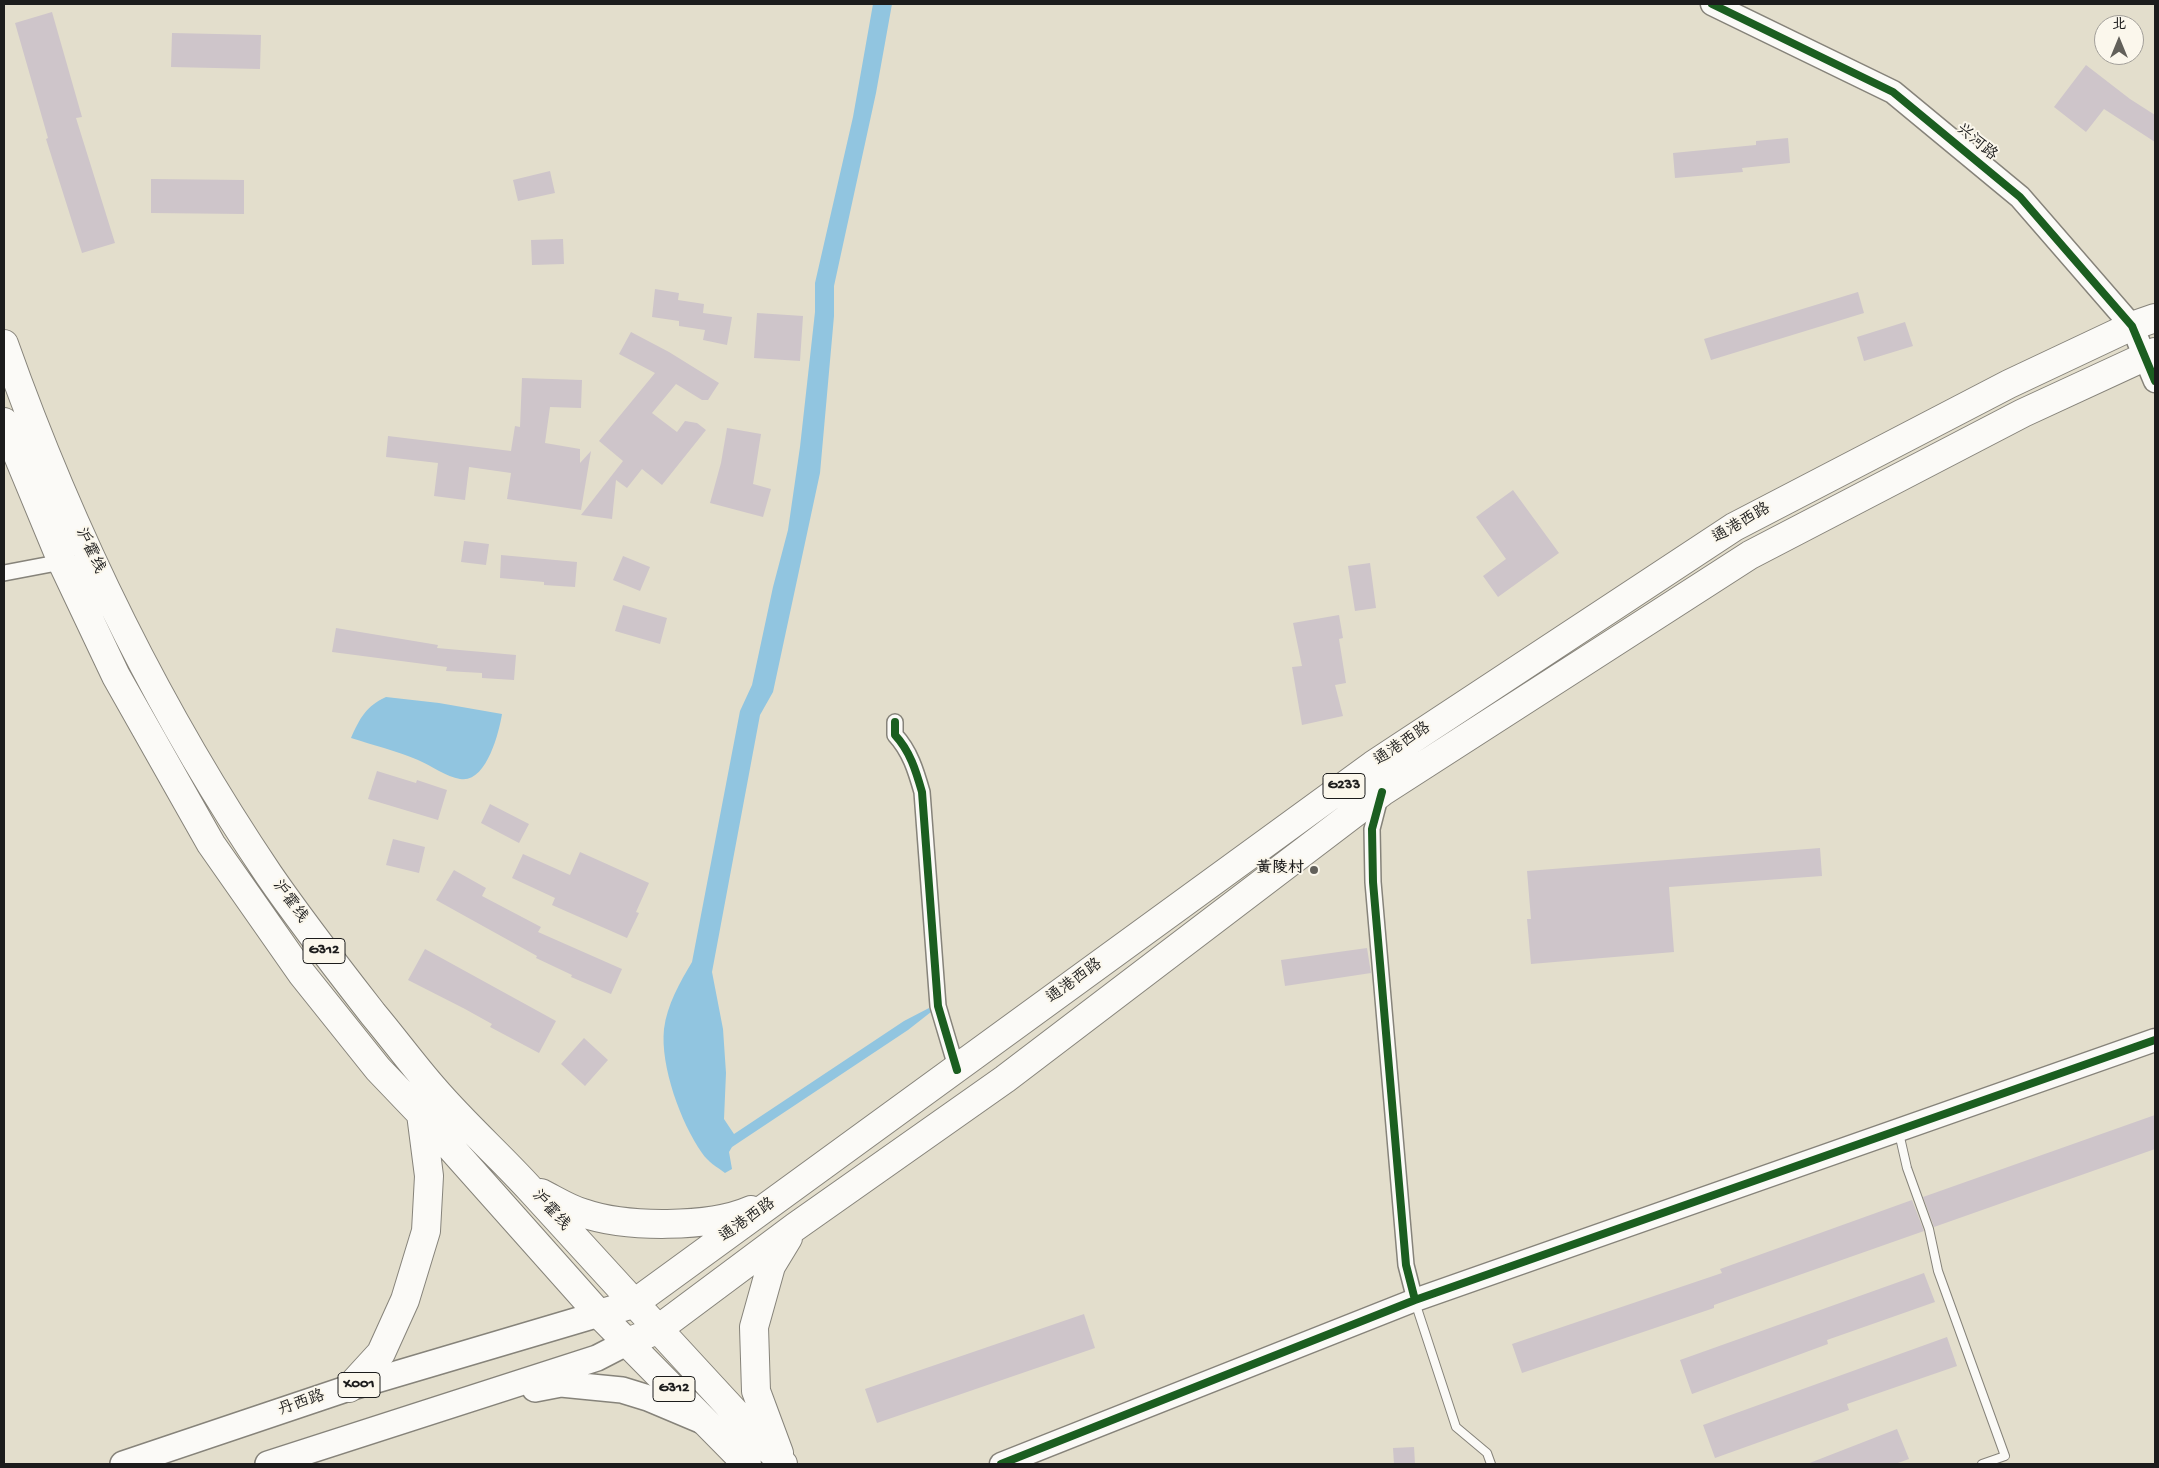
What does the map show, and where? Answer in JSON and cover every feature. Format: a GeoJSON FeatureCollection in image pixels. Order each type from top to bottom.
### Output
{"type":"FeatureCollection","features":[{"type":"Feature","properties":{"kind":"highway","name":"通港西路"},"geometry":{"type":"LineString","coordinates":[[599,1314],[633,1304],[1373,765],[1734,527],[2009,384],[2144,322]]}},
{"type":"Feature","properties":{"kind":"highway","name":"沪霍线"},"geometry":{"type":"LineString","coordinates":[[4,344],[81,535],[132,642],[217,796],[271,878],[340,972],[435,1091],[528,1187],[633,1304],[783,1464]]}},
{"type":"Feature","properties":{"kind":"highway","name":"通港西路"},"geometry":{"type":"LineString","coordinates":[[628,1342],[657,1330],[795,1227],[1005,1079],[1382,792],[1750,555],[2023,413],[2150,354]]}},
{"type":"Feature","properties":{"kind":"highway","name":"沪霍线"},"geometry":{"type":"LineString","coordinates":[[4,422],[62,562],[116,676],[211,844],[302,974],[378,1069],[421,1114],[599,1314],[746,1464]]}},
{"type":"Feature","properties":{"kind":"highway"},"geometry":{"type":"LineString","coordinates":[[349,1388],[381,1353],[405,1300],[426,1231],[429,1176],[421,1114]]}},
{"type":"Feature","properties":{"kind":"highway"},"geometry":{"type":"LineString","coordinates":[[528,1187],[582,1213],[612,1220],[641,1222],[679,1223],[716,1220],[742,1214],[778,1199]]}},
{"type":"Feature","properties":{"kind":"highway"},"geometry":{"type":"LineString","coordinates":[[783,1464],[756,1391],[754,1327],[771,1266],[795,1227]]}},
{"type":"Feature","properties":{"kind":"main road","name":"丹西路"},"geometry":{"type":"LineString","coordinates":[[122,1464],[349,1388],[599,1314]]}},
{"type":"Feature","properties":{"kind":"main road"},"geometry":{"type":"LineString","coordinates":[[268,1464],[596,1358],[628,1342]]}},
{"type":"Feature","properties":{"kind":"main road"},"geometry":{"type":"LineString","coordinates":[[456,1402],[561,1384],[622,1390],[648,1398],[708,1424]]}},
{"type":"Feature","properties":{"kind":"street","name":"兴河路"},"geometry":{"type":"LineString","coordinates":[[1712,4],[1893,92],[2020,197],[2144,322],[2155,380]]}},
{"type":"Feature","properties":{"kind":"street"},"geometry":{"type":"LineString","coordinates":[[4,573],[62,562]]}},
{"type":"Feature","properties":{"kind":"street"},"geometry":{"type":"LineString","coordinates":[[895,722],[895,735],[903,744],[915,766],[922,792],[938,1006],[956,1070]]}},
{"type":"Feature","properties":{"kind":"street"},"geometry":{"type":"LineString","coordinates":[[1382,792],[1372,829],[1374,882],[1406,1265],[1415,1300]]}},
{"type":"Feature","properties":{"kind":"street"},"geometry":{"type":"LineString","coordinates":[[1001,1464],[1415,1300],[2155,1040]]}},
{"type":"Feature","properties":{"kind":"lane"},"geometry":{"type":"LineString","coordinates":[[1898,1130],[1907,1168],[1929,1229],[1938,1271],[2005,1456],[1982,1464]]}},
{"type":"Feature","properties":{"kind":"lane"},"geometry":{"type":"LineString","coordinates":[[1415,1300],[1456,1427],[1487,1453],[1491,1464]]}},
{"type":"Feature","properties":{"kind":"water"},"geometry":{"type":"Polygon","coordinates":[[[873,4],[892,4],[876,93],[834,286],[834,316],[820,473],[773,692],[760,715],[712,972],[723,1029],[726,1073],[724,1119],[734,1134],[904,1021],[929,1008],[931,1012],[908,1030],[732,1147],[729,1152],[732,1169],[725,1173],[710,1162],[702,1153],[694,1141],[680,1110],[665,1060],[664,1029],[671,1003],[692,962],[740,711],[752,685],[773,587],[788,530],[800,447],[815,312],[815,283],[853,117],[873,4]]]}},
{"type":"Feature","properties":{"kind":"water"},"geometry":{"type":"Polygon","coordinates":[[[386,697],[439,703],[502,714],[498,733],[490,756],[484,766],[477,774],[469,778],[460,779],[410,757],[351,738],[364,713],[373,704],[386,697]]]}},
{"type":"Feature","properties":{"kind":"building"},"geometry":{"type":"Polygon","coordinates":[[[52,12],[82,117],[76,118],[115,243],[82,253],[46,139],[48,138],[15,23],[52,12]]]}},
{"type":"Feature","properties":{"kind":"building"},"geometry":{"type":"Polygon","coordinates":[[[172,33],[261,35],[260,69],[171,67],[172,33]]]}},
{"type":"Feature","properties":{"kind":"building"},"geometry":{"type":"Polygon","coordinates":[[[2086,65],[2130,99],[2155,115],[2155,142],[2104,109],[2086,132],[2054,107],[2086,65]]]}},
{"type":"Feature","properties":{"kind":"building"},"geometry":{"type":"Polygon","coordinates":[[[1788,138],[1790,163],[1742,168],[1743,172],[1675,178],[1673,153],[1756,145],[1756,141],[1788,138]]]}},
{"type":"Feature","properties":{"kind":"building"},"geometry":{"type":"Polygon","coordinates":[[[550,171],[555,193],[518,201],[513,180],[550,171]]]}},
{"type":"Feature","properties":{"kind":"building"},"geometry":{"type":"Polygon","coordinates":[[[151,179],[244,180],[244,214],[151,213],[151,179]]]}},
{"type":"Feature","properties":{"kind":"building"},"geometry":{"type":"Polygon","coordinates":[[[563,239],[564,264],[532,265],[531,240],[563,239]]]}},
{"type":"Feature","properties":{"kind":"building"},"geometry":{"type":"Polygon","coordinates":[[[655,289],[679,293],[678,300],[704,304],[703,313],[732,317],[727,345],[703,340],[705,330],[679,326],[679,321],[652,317],[655,289]]]}},
{"type":"Feature","properties":{"kind":"building"},"geometry":{"type":"Polygon","coordinates":[[[1858,292],[1864,313],[1711,360],[1704,339],[1858,292]]]}},
{"type":"Feature","properties":{"kind":"building"},"geometry":{"type":"Polygon","coordinates":[[[757,313],[803,316],[800,361],[754,358],[757,313]]]}},
{"type":"Feature","properties":{"kind":"building"},"geometry":{"type":"Polygon","coordinates":[[[1905,322],[1913,346],[1864,361],[1857,337],[1905,322]]]}},
{"type":"Feature","properties":{"kind":"building"},"geometry":{"type":"Polygon","coordinates":[[[631,332],[669,352],[719,383],[708,400],[702,400],[676,384],[652,413],[677,432],[685,421],[697,423],[706,430],[662,485],[642,469],[627,488],[616,480],[612,519],[581,515],[623,461],[599,441],[655,373],[619,354],[631,332]]]}},
{"type":"Feature","properties":{"kind":"building"},"geometry":{"type":"Polygon","coordinates":[[[522,378],[582,380],[581,408],[550,407],[545,443],[580,449],[580,463],[591,451],[581,510],[507,499],[511,473],[469,467],[465,500],[434,496],[438,463],[386,457],[388,436],[511,451],[515,426],[520,427],[522,378]]]}},
{"type":"Feature","properties":{"kind":"building"},"geometry":{"type":"Polygon","coordinates":[[[727,428],[761,434],[753,484],[771,489],[763,517],[710,503],[721,463],[727,428]]]}},
{"type":"Feature","properties":{"kind":"building"},"geometry":{"type":"Polygon","coordinates":[[[1513,490],[1559,553],[1498,597],[1483,576],[1506,559],[1476,517],[1513,490]]]}},
{"type":"Feature","properties":{"kind":"building"},"geometry":{"type":"Polygon","coordinates":[[[464,541],[489,544],[486,565],[461,562],[464,541]]]}},
{"type":"Feature","properties":{"kind":"building"},"geometry":{"type":"Polygon","coordinates":[[[501,555],[577,562],[575,587],[544,585],[544,582],[500,578],[501,555]]]}},
{"type":"Feature","properties":{"kind":"building"},"geometry":{"type":"Polygon","coordinates":[[[623,556],[650,567],[640,591],[613,580],[623,556]]]}},
{"type":"Feature","properties":{"kind":"building"},"geometry":{"type":"Polygon","coordinates":[[[1370,563],[1376,608],[1355,611],[1348,566],[1370,563]]]}},
{"type":"Feature","properties":{"kind":"building"},"geometry":{"type":"Polygon","coordinates":[[[623,605],[667,618],[660,644],[615,631],[623,605]]]}},
{"type":"Feature","properties":{"kind":"building"},"geometry":{"type":"Polygon","coordinates":[[[1339,615],[1343,638],[1339,639],[1346,683],[1335,685],[1343,716],[1302,725],[1292,667],[1302,666],[1293,623],[1339,615]]]}},
{"type":"Feature","properties":{"kind":"building"},"geometry":{"type":"Polygon","coordinates":[[[336,628],[438,645],[437,648],[516,655],[514,680],[482,678],[482,673],[446,671],[447,667],[332,652],[336,628]]]}},
{"type":"Feature","properties":{"kind":"building"},"geometry":{"type":"Polygon","coordinates":[[[377,771],[416,783],[417,780],[447,790],[438,820],[368,799],[377,771]]]}},
{"type":"Feature","properties":{"kind":"building"},"geometry":{"type":"Polygon","coordinates":[[[490,804],[529,824],[519,843],[481,823],[490,804]]]}},
{"type":"Feature","properties":{"kind":"building"},"geometry":{"type":"Polygon","coordinates":[[[393,839],[425,847],[419,873],[386,865],[393,839]]]}},
{"type":"Feature","properties":{"kind":"building"},"geometry":{"type":"Polygon","coordinates":[[[1820,848],[1822,876],[1669,887],[1674,952],[1531,964],[1527,919],[1531,919],[1527,871],[1820,848]]]}},
{"type":"Feature","properties":{"kind":"building"},"geometry":{"type":"Polygon","coordinates":[[[580,852],[649,883],[636,912],[639,913],[627,938],[552,905],[555,898],[512,878],[523,854],[570,875],[580,852]]]}},
{"type":"Feature","properties":{"kind":"building"},"geometry":{"type":"Polygon","coordinates":[[[454,870],[486,888],[482,896],[541,927],[538,932],[622,969],[611,994],[571,977],[572,975],[536,958],[537,956],[436,900],[454,870]]]}},
{"type":"Feature","properties":{"kind":"building"},"geometry":{"type":"Polygon","coordinates":[[[1367,948],[1371,973],[1285,986],[1281,960],[1367,948]]]}},
{"type":"Feature","properties":{"kind":"building"},"geometry":{"type":"Polygon","coordinates":[[[425,949],[556,1021],[539,1053],[490,1027],[492,1024],[408,980],[425,949]]]}},
{"type":"Feature","properties":{"kind":"building"},"geometry":{"type":"Polygon","coordinates":[[[584,1038],[608,1060],[585,1086],[561,1064],[584,1038]]]}},
{"type":"Feature","properties":{"kind":"building"},"geometry":{"type":"Polygon","coordinates":[[[2155,1115],[2155,1149],[1934,1227],[1923,1197],[2155,1115]]]}},
{"type":"Feature","properties":{"kind":"building"},"geometry":{"type":"Polygon","coordinates":[[[1912,1200],[1924,1231],[1714,1305],[1714,1308],[1522,1373],[1512,1344],[1722,1273],[1720,1269],[1912,1200]]]}},
{"type":"Feature","properties":{"kind":"building"},"geometry":{"type":"Polygon","coordinates":[[[1924,1273],[1935,1302],[1827,1340],[1828,1344],[1692,1394],[1680,1360],[1924,1273]]]}},
{"type":"Feature","properties":{"kind":"building"},"geometry":{"type":"Polygon","coordinates":[[[1084,1314],[1095,1348],[877,1423],[865,1389],[1084,1314]]]}},
{"type":"Feature","properties":{"kind":"building"},"geometry":{"type":"Polygon","coordinates":[[[1947,1337],[1957,1366],[1847,1404],[1849,1410],[1715,1458],[1703,1425],[1947,1337]]]}},
{"type":"Feature","properties":{"kind":"building"},"geometry":{"type":"Polygon","coordinates":[[[1897,1429],[1909,1459],[1895,1464],[1807,1464],[1897,1429]]]}},
{"type":"Feature","properties":{"kind":"building"},"geometry":{"type":"Polygon","coordinates":[[[1414,1447],[1415,1464],[1394,1464],[1393,1448],[1414,1447]]]}},
{"type":"Feature","properties":{"kind":"cycle path"},"geometry":{"type":"LineString","coordinates":[[1712,4],[1893,92],[2020,197],[2132,326],[2155,381]]}},
{"type":"Feature","properties":{"kind":"cycle path"},"geometry":{"type":"LineString","coordinates":[[895,722],[895,735],[909,755],[922,792],[938,1006],[957,1070]]}},
{"type":"Feature","properties":{"kind":"cycle path"},"geometry":{"type":"LineString","coordinates":[[1382,792],[1372,829],[1373,882],[1406,1265],[1415,1300]]}},
{"type":"Feature","properties":{"kind":"cycle path"},"geometry":{"type":"LineString","coordinates":[[1001,1464],[1415,1300],[2155,1040]]}},
{"type":"Feature","properties":{"kind":"place","name":"黄陵村"},"geometry":{"type":"Point","coordinates":[1314,870]}}]}
